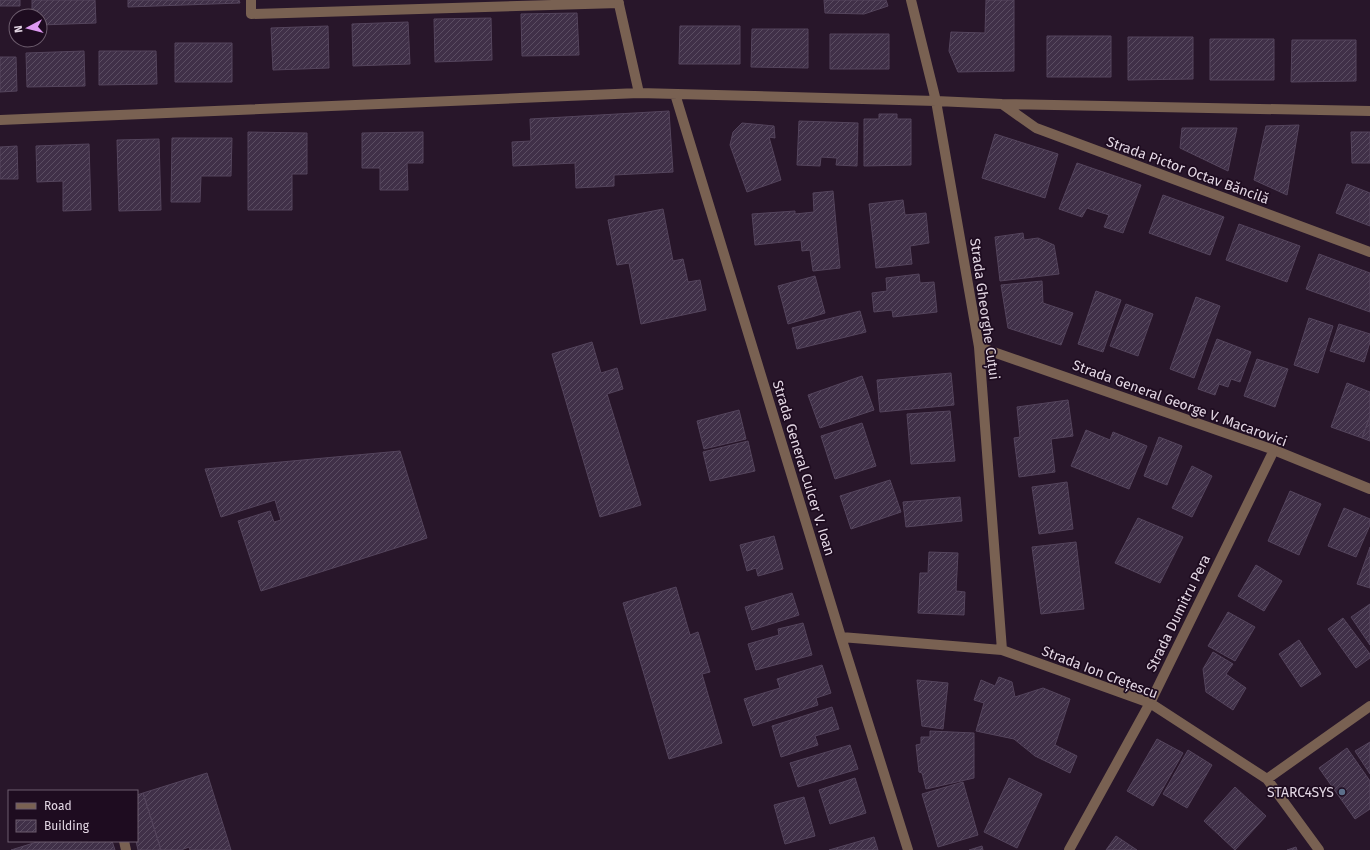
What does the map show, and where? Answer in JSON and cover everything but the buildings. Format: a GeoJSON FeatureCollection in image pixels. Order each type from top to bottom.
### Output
{"type":"FeatureCollection","features":[{"type":"Feature","properties":{"kind":"street"},"geometry":{"type":"LineString","coordinates":[[251,0],[251,14],[619,1],[639,93]]}},
{"type":"Feature","properties":{"kind":"street","name":"Strada Gheorghe Cuțui"},"geometry":{"type":"LineString","coordinates":[[911,0],[936,101],[979,347],[1002,650]]}},
{"type":"Feature","properties":{"kind":"street"},"geometry":{"type":"LineString","coordinates":[[0,120],[639,93],[1002,104],[1370,111]]}},
{"type":"Feature","properties":{"kind":"street","name":"Strada General Culcer V. Ioan"},"geometry":{"type":"LineString","coordinates":[[676,94],[841,637],[908,850]]}},
{"type":"Feature","properties":{"kind":"street","name":"Strada Pictor Octav Băncilă"},"geometry":{"type":"LineString","coordinates":[[1002,104],[1036,128],[1370,252]]}},
{"type":"Feature","properties":{"kind":"street","name":"Strada General George V. Macarovici"},"geometry":{"type":"LineString","coordinates":[[979,347],[1274,450],[1370,489]]}},
{"type":"Feature","properties":{"kind":"street","name":"Strada Dumitru Pera"},"geometry":{"type":"LineString","coordinates":[[1069,850],[1150,703],[1274,450]]}},
{"type":"Feature","properties":{"kind":"street","name":"Strada Ion Crețescu"},"geometry":{"type":"LineString","coordinates":[[841,637],[1002,650],[1150,703],[1267,779],[1319,850]]}},
{"type":"Feature","properties":{"kind":"street"},"geometry":{"type":"LineString","coordinates":[[1267,779],[1370,706]]}},
{"type":"Feature","properties":{"kind":"place","name":"STARC4SYS"},"geometry":{"type":"Point","coordinates":[1342,792]}}]}
